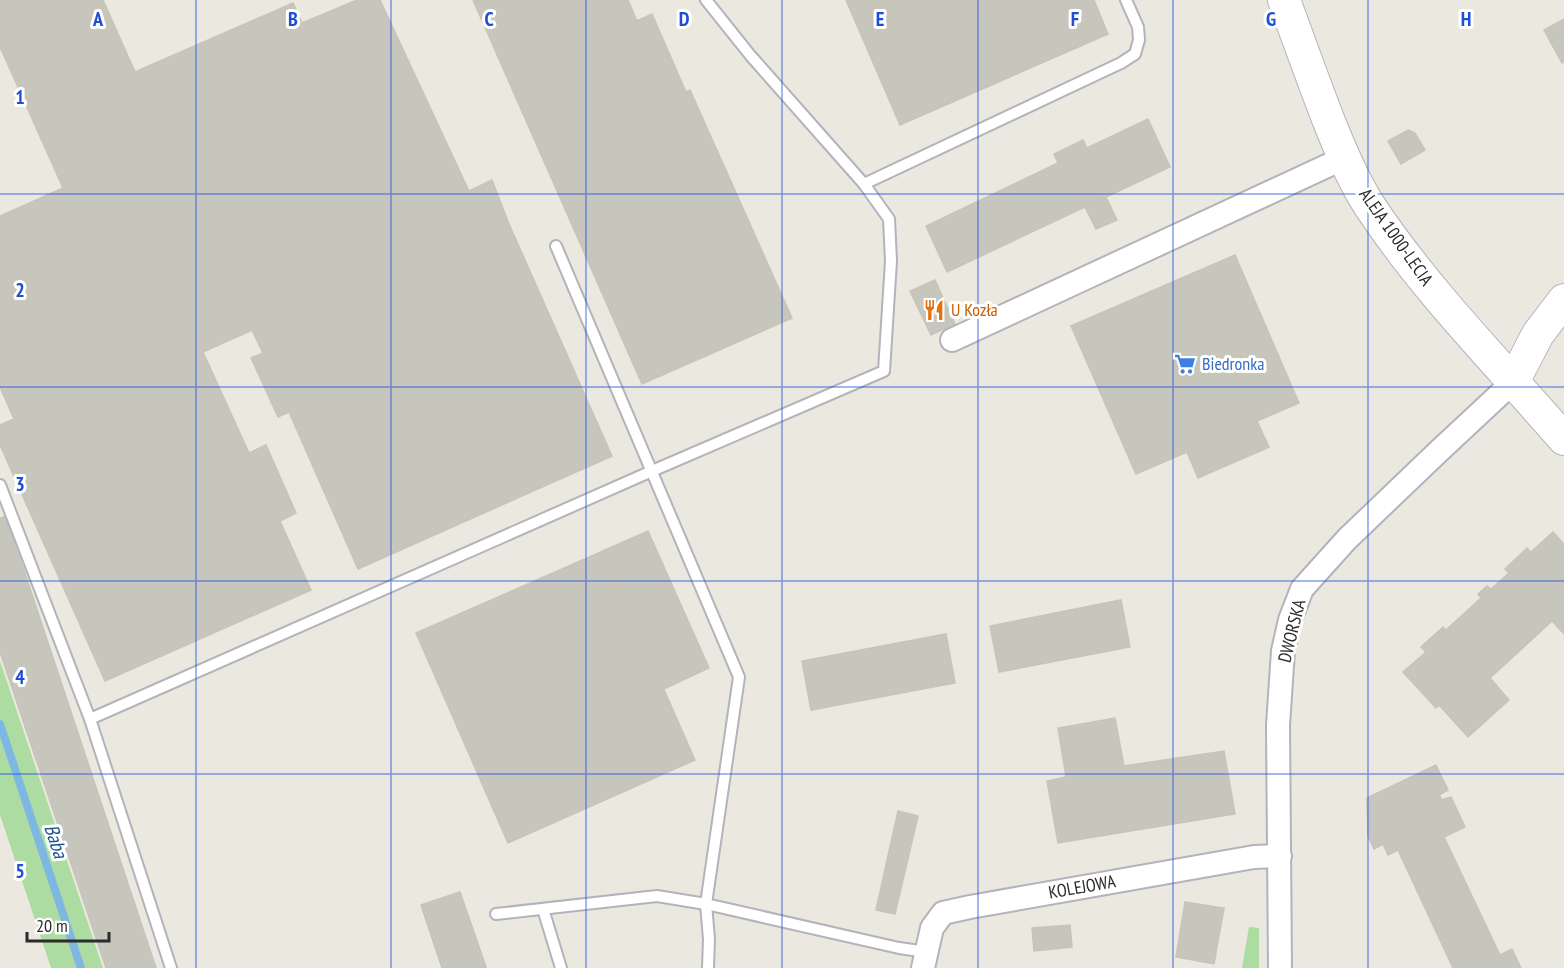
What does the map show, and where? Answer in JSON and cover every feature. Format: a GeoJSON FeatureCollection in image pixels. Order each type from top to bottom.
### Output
{"type":"FeatureCollection","features":[{"type":"Feature","properties":{"kind":"street","name":"ALEJA 1000-LECIA"},"geometry":{"type":"LineString","coordinates":[[1284,0],[1344,158],[1369,204],[1450,310],[1564,439]]}},
{"type":"Feature","properties":{"kind":"street"},"geometry":{"type":"LineString","coordinates":[[952,340],[1344,158]]}},
{"type":"Feature","properties":{"kind":"street"},"geometry":{"type":"LineString","coordinates":[[1514,382],[1538,334],[1564,300]]}},
{"type":"Feature","properties":{"kind":"street","name":"DWORSKA"},"geometry":{"type":"LineString","coordinates":[[1280,968],[1278,725],[1283,651],[1290,620],[1302,589],[1347,539],[1514,382]]}},
{"type":"Feature","properties":{"kind":"street","name":"KOLEJOWA"},"geometry":{"type":"LineString","coordinates":[[925,960],[932,928],[943,913],[981,904],[1254,857],[1280,856]]}},
{"type":"Feature","properties":{"kind":"lane"},"geometry":{"type":"LineString","coordinates":[[90,719],[884,371],[891,261],[889,219],[864,184],[750,55],[706,0]]}},
{"type":"Feature","properties":{"kind":"lane"},"geometry":{"type":"LineString","coordinates":[[864,184],[1110,68],[1135,54],[1139,40],[1138,27],[1126,0]]}},
{"type":"Feature","properties":{"kind":"lane"},"geometry":{"type":"LineString","coordinates":[[556,246],[739,677],[706,903],[709,939],[708,968]]}},
{"type":"Feature","properties":{"kind":"lane"},"geometry":{"type":"LineString","coordinates":[[0,485],[90,719],[171,968]]}},
{"type":"Feature","properties":{"kind":"lane"},"geometry":{"type":"LineString","coordinates":[[496,914],[657,896],[706,903],[899,948],[925,960]]}},
{"type":"Feature","properties":{"kind":"lane"},"geometry":{"type":"LineString","coordinates":[[543,909],[561,968]]}},
{"type":"Feature","properties":{"kind":"green space"},"geometry":{"type":"Polygon","coordinates":[[[0,661],[103,968],[51,968],[0,815],[0,661]]]}},
{"type":"Feature","properties":{"kind":"green space"},"geometry":{"type":"Polygon","coordinates":[[[1249,927],[1259,928],[1259,968],[1242,968],[1249,927]]]}},
{"type":"Feature","properties":{"kind":"building"},"geometry":{"type":"Polygon","coordinates":[[[0,0],[103,0],[135,72],[293,3],[302,23],[357,0],[380,0],[469,191],[492,180],[509,224],[612,456],[358,569],[289,412],[278,417],[251,358],[263,353],[252,330],[203,352],[249,453],[266,445],[296,513],[280,521],[311,590],[105,681],[0,445],[0,425],[14,419],[0,387],[0,216],[63,188],[0,47],[0,0]]]}},
{"type":"Feature","properties":{"kind":"building"},"geometry":{"type":"Polygon","coordinates":[[[473,0],[628,0],[637,21],[652,14],[686,92],[690,90],[792,318],[642,384],[473,0]]]}},
{"type":"Feature","properties":{"kind":"building"},"geometry":{"type":"Polygon","coordinates":[[[846,0],[1094,0],[1108,34],[900,125],[846,0]]]}},
{"type":"Feature","properties":{"kind":"building"},"geometry":{"type":"Polygon","coordinates":[[[1564,19],[1564,61],[1562,63],[1544,30],[1564,19]]]}},
{"type":"Feature","properties":{"kind":"building"},"geometry":{"type":"Polygon","coordinates":[[[1148,119],[1170,167],[947,272],[926,226],[1058,163],[1054,154],[1083,140],[1087,148],[1148,119]]]}},
{"type":"Feature","properties":{"kind":"building"},"geometry":{"type":"Polygon","coordinates":[[[1408,130],[1415,133],[1425,150],[1401,164],[1388,141],[1408,130]]]}},
{"type":"Feature","properties":{"kind":"building"},"geometry":{"type":"Polygon","coordinates":[[[1106,197],[1117,220],[1096,229],[1085,207],[1106,197]]]}},
{"type":"Feature","properties":{"kind":"building","name":"Biedronka"},"geometry":{"type":"Polygon","coordinates":[[[1235,255],[1299,403],[1257,421],[1269,447],[1198,478],[1187,452],[1136,474],[1071,326],[1235,255]]]}},
{"type":"Feature","properties":{"kind":"building"},"geometry":{"type":"Polygon","coordinates":[[[935,280],[955,324],[931,335],[910,291],[935,280]]]}},
{"type":"Feature","properties":{"kind":"building"},"geometry":{"type":"Polygon","coordinates":[[[6,516],[156,968],[106,968],[0,652],[0,518],[6,516]]]}},
{"type":"Feature","properties":{"kind":"building"},"geometry":{"type":"Polygon","coordinates":[[[648,531],[709,668],[664,689],[603,551],[648,531]]]}},
{"type":"Feature","properties":{"kind":"building"},"geometry":{"type":"Polygon","coordinates":[[[1553,532],[1564,544],[1564,634],[1552,621],[1490,678],[1509,700],[1468,737],[1439,705],[1436,708],[1403,672],[1426,652],[1421,647],[1443,627],[1446,630],[1481,598],[1478,594],[1487,586],[1491,589],[1509,573],[1505,569],[1527,548],[1531,552],[1553,532]]]}},
{"type":"Feature","properties":{"kind":"building"},"geometry":{"type":"Polygon","coordinates":[[[603,551],[695,760],[508,843],[416,633],[603,551]]]}},
{"type":"Feature","properties":{"kind":"building"},"geometry":{"type":"Polygon","coordinates":[[[1121,600],[1130,647],[999,672],[990,626],[1121,600]]]}},
{"type":"Feature","properties":{"kind":"building"},"geometry":{"type":"Polygon","coordinates":[[[946,634],[955,683],[811,710],[802,661],[946,634]]]}},
{"type":"Feature","properties":{"kind":"building"},"geometry":{"type":"Polygon","coordinates":[[[1115,718],[1124,766],[1224,751],[1235,814],[1058,843],[1047,781],[1066,777],[1058,728],[1115,718]]]}},
{"type":"Feature","properties":{"kind":"building"},"geometry":{"type":"Polygon","coordinates":[[[1436,765],[1448,790],[1439,795],[1442,800],[1451,797],[1465,827],[1444,837],[1500,955],[1512,949],[1521,968],[1453,968],[1398,850],[1388,855],[1383,844],[1374,849],[1368,836],[1367,798],[1436,765]]]}},
{"type":"Feature","properties":{"kind":"building"},"geometry":{"type":"Polygon","coordinates":[[[898,811],[918,816],[895,914],[876,910],[898,811]]]}},
{"type":"Feature","properties":{"kind":"building"},"geometry":{"type":"Polygon","coordinates":[[[460,892],[486,967],[483,968],[442,968],[421,905],[460,892]]]}},
{"type":"Feature","properties":{"kind":"building"},"geometry":{"type":"Polygon","coordinates":[[[1185,902],[1224,908],[1214,964],[1176,957],[1185,902]]]}},
{"type":"Feature","properties":{"kind":"building"},"geometry":{"type":"Polygon","coordinates":[[[1070,925],[1072,947],[1034,951],[1032,928],[1070,925]]]}},
{"type":"Feature","properties":{"kind":"waterway","name":"Baba"},"geometry":{"type":"LineString","coordinates":[[0,724],[81,968]]}},
{"type":"Feature","properties":{"kind":"place","name":"U Kozła"},"geometry":{"type":"Point","coordinates":[934,310]}},
{"type":"Feature","properties":{"kind":"place","name":"Biedronka"},"geometry":{"type":"Point","coordinates":[1185,364]}}]}
